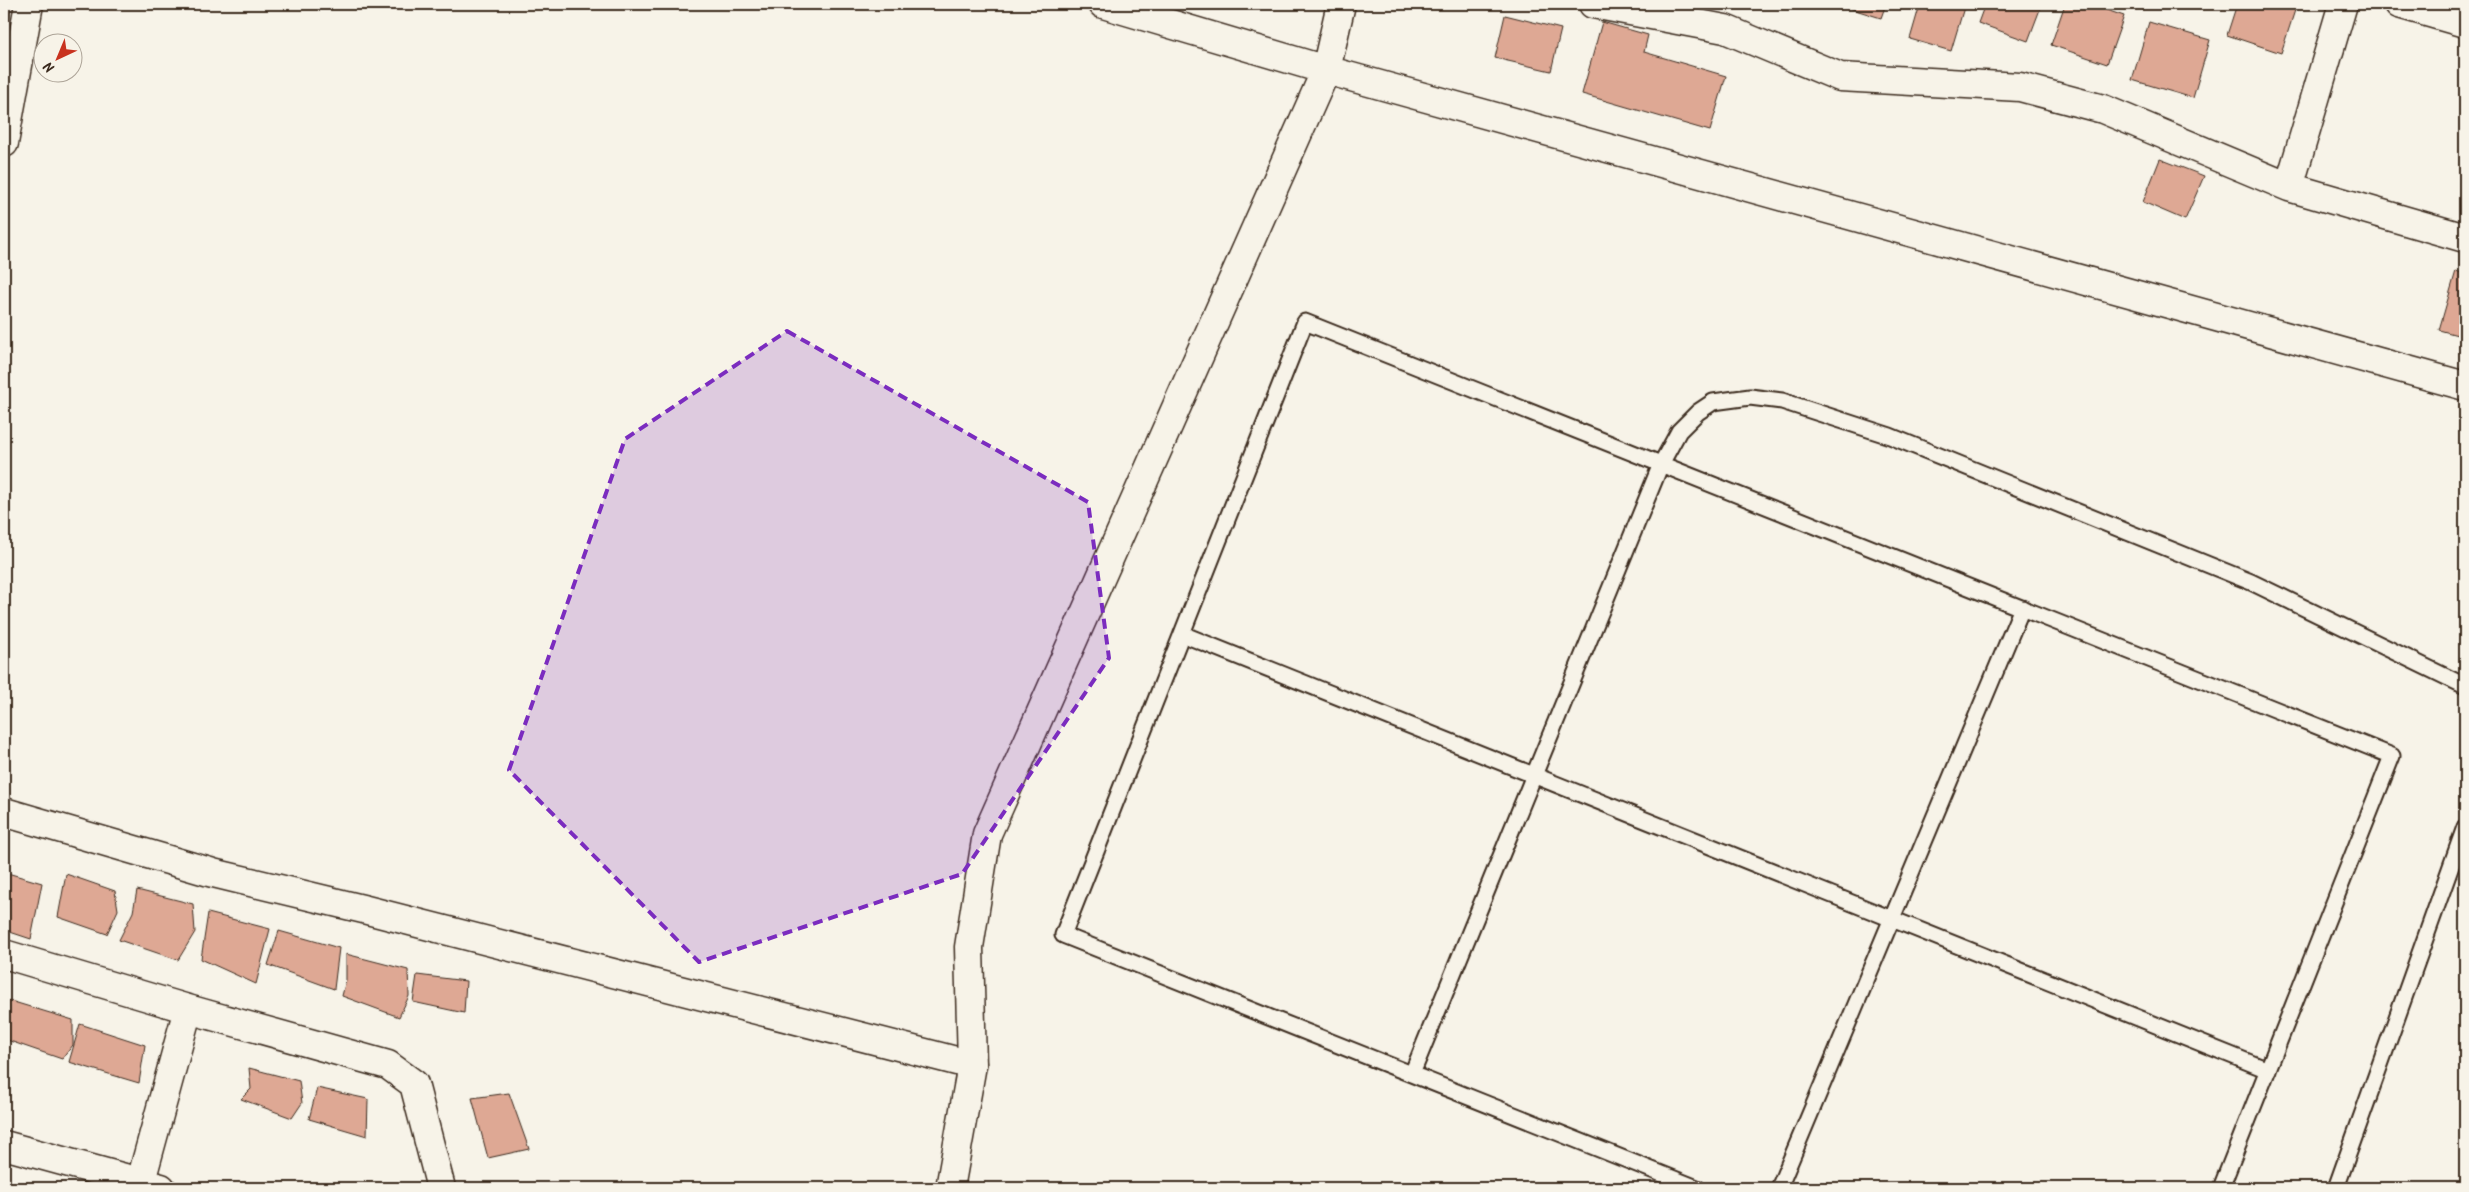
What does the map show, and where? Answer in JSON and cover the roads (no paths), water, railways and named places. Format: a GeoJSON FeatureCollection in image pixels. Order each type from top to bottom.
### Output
{"type":"FeatureCollection","features":[{"type":"Feature","properties":{"kind":"street"},"geometry":{"type":"LineString","coordinates":[[4,143],[29,4]]}},
{"type":"Feature","properties":{"kind":"street"},"geometry":{"type":"LineString","coordinates":[[1103,4],[1326,70],[2465,386]]}},
{"type":"Feature","properties":{"kind":"street"},"geometry":{"type":"LineString","coordinates":[[950,1188],[972,1065],[969,947],[987,834],[1326,70],[1341,4]]}},
{"type":"Feature","properties":{"kind":"street"},"geometry":{"type":"LineString","coordinates":[[1593,4],[1725,29],[1840,76],[2020,87],[2104,109],[2289,187],[2465,238]]}},
{"type":"Feature","properties":{"kind":"street"},"geometry":{"type":"LineString","coordinates":[[2289,187],[2343,4]]}},
{"type":"Feature","properties":{"kind":"street"},"geometry":{"type":"LineString","coordinates":[[2399,4],[2465,23]]}},
{"type":"Feature","properties":{"kind":"street"},"geometry":{"type":"LineString","coordinates":[[4,812],[213,873],[363,909],[972,1065]]}},
{"type":"Feature","properties":{"kind":"street"},"geometry":{"type":"LineString","coordinates":[[4,954],[188,1009],[388,1065],[414,1084],[441,1188]]}},
{"type":"Feature","properties":{"kind":"street"},"geometry":{"type":"LineString","coordinates":[[4,1145],[147,1186],[188,1009]]}},
{"type":"Feature","properties":{"kind":"lane"},"geometry":{"type":"LineString","coordinates":[[1697,1188],[1063,935],[1306,322],[2392,756],[2221,1188]]}},
{"type":"Feature","properties":{"kind":"lane"},"geometry":{"type":"LineString","coordinates":[[1412,1074],[1660,464],[1679,430],[1698,412],[1713,402],[1750,398],[1782,401],[1890,436],[2251,582],[2465,686]]}},
{"type":"Feature","properties":{"kind":"lane"},"geometry":{"type":"LineString","coordinates":[[1779,1188],[2022,608]]}},
{"type":"Feature","properties":{"kind":"lane"},"geometry":{"type":"LineString","coordinates":[[1182,634],[2268,1070]]}},
{"type":"Feature","properties":{"kind":"lane"},"geometry":{"type":"LineString","coordinates":[[2336,1188],[2465,826]]}}]}
